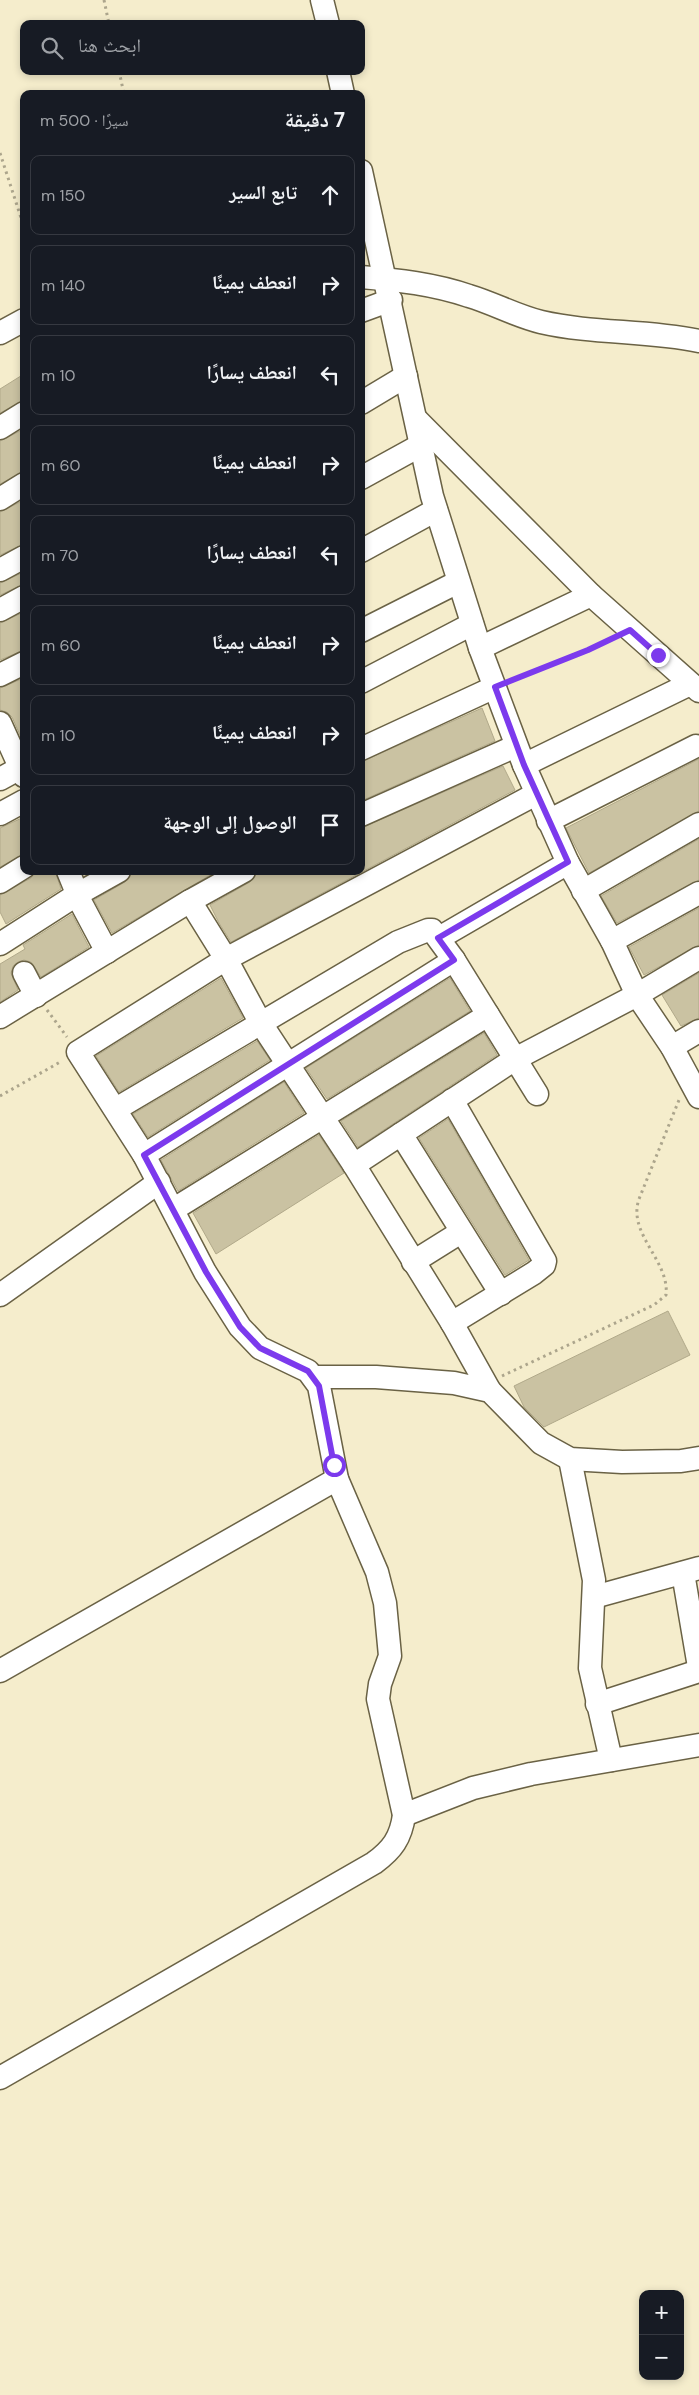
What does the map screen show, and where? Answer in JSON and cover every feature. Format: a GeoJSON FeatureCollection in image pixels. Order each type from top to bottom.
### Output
{"type":"FeatureCollection","features":[{"type":"Feature","properties":{"kind":"street"},"geometry":{"type":"LineString","coordinates":[[322,0],[327,20]]}},
{"type":"Feature","properties":{"kind":"street"},"geometry":{"type":"LineString","coordinates":[[339,75],[342,90]]}},
{"type":"Feature","properties":{"kind":"street"},"geometry":{"type":"LineString","coordinates":[[365,188],[436,510],[480,648],[536,794],[568,862],[612,941],[637,995],[672,1047],[696,1089]]}},
{"type":"Feature","properties":{"kind":"street"},"geometry":{"type":"LineString","coordinates":[[365,279],[388,289]]}},
{"type":"Feature","properties":{"kind":"street"},"geometry":{"type":"LineString","coordinates":[[365,308],[388,289],[406,280],[450,290],[538,321],[565,327],[699,341]]}},
{"type":"Feature","properties":{"kind":"street"},"geometry":{"type":"LineString","coordinates":[[0,333],[20,322]]}},
{"type":"Feature","properties":{"kind":"street"},"geometry":{"type":"LineString","coordinates":[[365,401],[406,376]]}},
{"type":"Feature","properties":{"kind":"street"},"geometry":{"type":"LineString","coordinates":[[0,428],[20,416]]}},
{"type":"Feature","properties":{"kind":"street"},"geometry":{"type":"LineString","coordinates":[[365,813],[695,688],[591,595],[416,419]]}},
{"type":"Feature","properties":{"kind":"street"},"geometry":{"type":"LineString","coordinates":[[365,476],[421,445]]}},
{"type":"Feature","properties":{"kind":"street"},"geometry":{"type":"LineString","coordinates":[[0,499],[20,486]]}},
{"type":"Feature","properties":{"kind":"street"},"geometry":{"type":"LineString","coordinates":[[365,550],[405,525],[436,510]]}},
{"type":"Feature","properties":{"kind":"street"},"geometry":{"type":"LineString","coordinates":[[0,570],[20,559]]}},
{"type":"Feature","properties":{"kind":"street"},"geometry":{"type":"LineString","coordinates":[[365,629],[458,582]]}},
{"type":"Feature","properties":{"kind":"street"},"geometry":{"type":"LineString","coordinates":[[480,648],[591,595]]}},
{"type":"Feature","properties":{"kind":"street"},"geometry":{"type":"LineString","coordinates":[[0,610],[20,599]]}},
{"type":"Feature","properties":{"kind":"street"},"geometry":{"type":"LineString","coordinates":[[365,680],[472,624]]}},
{"type":"Feature","properties":{"kind":"street"},"geometry":{"type":"LineString","coordinates":[[0,675],[20,665]]}},
{"type":"Feature","properties":{"kind":"street"},"geometry":{"type":"LineString","coordinates":[[365,747],[495,687]]}},
{"type":"Feature","properties":{"kind":"street"},"geometry":{"type":"LineString","coordinates":[[10,730],[20,765]]}},
{"type":"Feature","properties":{"kind":"street"},"geometry":{"type":"LineString","coordinates":[[548,821],[696,746]]}},
{"type":"Feature","properties":{"kind":"street"},"geometry":{"type":"LineString","coordinates":[[0,779],[20,773]]}},
{"type":"Feature","properties":{"kind":"street"},"geometry":{"type":"LineString","coordinates":[[0,2078],[374,1863],[394,1845],[402,1829],[404,1815],[378,1699],[380,1684],[390,1656],[385,1603],[374,1565],[337,1479],[323,1398],[313,1377],[299,1366],[270,1355],[249,1338],[206,1272],[144,1155],[78,1052],[226,960],[536,794]]}},
{"type":"Feature","properties":{"kind":"street"},"geometry":{"type":"LineString","coordinates":[[0,814],[20,803]]}},
{"type":"Feature","properties":{"kind":"street"},"geometry":{"type":"LineString","coordinates":[[583,891],[699,824]]}},
{"type":"Feature","properties":{"kind":"street"},"geometry":{"type":"LineString","coordinates":[[438,938],[568,862]]}},
{"type":"Feature","properties":{"kind":"street"},"geometry":{"type":"LineString","coordinates":[[0,882],[20,870]]}},
{"type":"Feature","properties":{"kind":"street"},"geometry":{"type":"LineString","coordinates":[[70,875],[107,952]]}},
{"type":"Feature","properties":{"kind":"street"},"geometry":{"type":"LineString","coordinates":[[0,944],[78,894],[112,875]]}},
{"type":"Feature","properties":{"kind":"street"},"geometry":{"type":"LineString","coordinates":[[0,1017],[190,901],[237,875]]}},
{"type":"Feature","properties":{"kind":"street"},"geometry":{"type":"LineString","coordinates":[[612,941],[699,893]]}},
{"type":"Feature","properties":{"kind":"street"},"geometry":{"type":"LineString","coordinates":[[190,901],[226,960],[260,1022],[354,1165],[452,1323],[488,1387],[523,1427],[541,1442],[570,1459],[622,1462],[682,1461],[699,1458]]}},
{"type":"Feature","properties":{"kind":"street"},"geometry":{"type":"LineString","coordinates":[[116,1109],[398,942],[428,930],[432,930],[454,960],[537,1094]]}},
{"type":"Feature","properties":{"kind":"street"},"geometry":{"type":"LineString","coordinates":[[354,1165],[515,1059],[637,995],[699,958]]}},
{"type":"Feature","properties":{"kind":"street"},"geometry":{"type":"LineString","coordinates":[[144,1155],[454,960]]}},
{"type":"Feature","properties":{"kind":"street"},"geometry":{"type":"LineString","coordinates":[[24,973],[36,996]]}},
{"type":"Feature","properties":{"kind":"street"},"geometry":{"type":"LineString","coordinates":[[174,1209],[488,1015]]}},
{"type":"Feature","properties":{"kind":"street"},"geometry":{"type":"LineString","coordinates":[[672,1047],[699,1031]]}},
{"type":"Feature","properties":{"kind":"street"},"geometry":{"type":"LineString","coordinates":[[452,1100],[545,1261],[544,1265],[534,1273],[452,1323]]}},
{"type":"Feature","properties":{"kind":"street"},"geometry":{"type":"LineString","coordinates":[[401,1134],[501,1294]]}},
{"type":"Feature","properties":{"kind":"street"},"geometry":{"type":"LineString","coordinates":[[0,1295],[159,1182]]}},
{"type":"Feature","properties":{"kind":"street"},"geometry":{"type":"LineString","coordinates":[[414,1262],[461,1232]]}},
{"type":"Feature","properties":{"kind":"street"},"geometry":{"type":"LineString","coordinates":[[313,1377],[376,1377],[488,1387]]}},
{"type":"Feature","properties":{"kind":"street"},"geometry":{"type":"LineString","coordinates":[[570,1459],[594,1580],[590,1668],[610,1760]]}},
{"type":"Feature","properties":{"kind":"street"},"geometry":{"type":"LineString","coordinates":[[0,1670],[337,1479]]}},
{"type":"Feature","properties":{"kind":"street"},"geometry":{"type":"LineString","coordinates":[[594,1597],[691,1571],[699,1667]]}},
{"type":"Feature","properties":{"kind":"street"},"geometry":{"type":"LineString","coordinates":[[597,1704],[699,1671]]}},
{"type":"Feature","properties":{"kind":"street"},"geometry":{"type":"LineString","coordinates":[[404,1815],[473,1788],[531,1774],[699,1744]]}},
{"type":"Feature","properties":{"kind":"path"},"geometry":{"type":"LineString","coordinates":[[104,0],[108,20]]}},
{"type":"Feature","properties":{"kind":"path"},"geometry":{"type":"LineString","coordinates":[[120,75],[123,90]]}},
{"type":"Feature","properties":{"kind":"path"},"geometry":{"type":"LineString","coordinates":[[0,153],[20,215]]}},
{"type":"Feature","properties":{"kind":"path"},"geometry":{"type":"LineString","coordinates":[[495,687],[588,650],[630,630]]}},
{"type":"Feature","properties":{"kind":"path"},"geometry":{"type":"LineString","coordinates":[[0,1096],[78,1052],[36,996]]}},
{"type":"Feature","properties":{"kind":"path"},"geometry":{"type":"LineString","coordinates":[[488,1387],[654,1305],[666,1295],[665,1280],[636,1215],[639,1199],[696,1089]]}},
{"type":"Feature","properties":{"kind":"building"},"geometry":{"type":"Polygon","coordinates":[[[20,376],[20,402],[0,413],[0,389],[20,376]]]}},
{"type":"Feature","properties":{"kind":"building"},"geometry":{"type":"Polygon","coordinates":[[[20,431],[20,473],[0,484],[0,441],[20,431]]]}},
{"type":"Feature","properties":{"kind":"building"},"geometry":{"type":"Polygon","coordinates":[[[20,502],[20,546],[0,555],[0,512],[20,502]]]}},
{"type":"Feature","properties":{"kind":"building"},"geometry":{"type":"Polygon","coordinates":[[[20,574],[20,586],[0,595],[0,583],[20,574]]]}},
{"type":"Feature","properties":{"kind":"building"},"geometry":{"type":"Polygon","coordinates":[[[20,614],[20,652],[0,660],[0,623],[20,614]]]}},
{"type":"Feature","properties":{"kind":"building"},"geometry":{"type":"Polygon","coordinates":[[[20,680],[20,735],[12,717],[7,712],[0,710],[0,688],[20,680]]]}},
{"type":"Feature","properties":{"kind":"building"},"geometry":{"type":"Polygon","coordinates":[[[482,708],[495,741],[365,799],[365,760],[482,708]]]}},
{"type":"Feature","properties":{"kind":"building"},"geometry":{"type":"Polygon","coordinates":[[[699,759],[699,811],[589,873],[566,828],[699,759]]]}},
{"type":"Feature","properties":{"kind":"building"},"geometry":{"type":"Polygon","coordinates":[[[503,766],[515,790],[365,870],[365,826],[503,766]]]}},
{"type":"Feature","properties":{"kind":"building"},"geometry":{"type":"Polygon","coordinates":[[[20,819],[20,856],[0,867],[0,828],[20,819]]]}},
{"type":"Feature","properties":{"kind":"building"},"geometry":{"type":"Polygon","coordinates":[[[699,839],[699,880],[617,923],[601,896],[699,839]]]}},
{"type":"Feature","properties":{"kind":"building"},"geometry":{"type":"Polygon","coordinates":[[[33,875],[56,875],[61,889],[6,924],[0,912],[0,895],[33,875]]]}},
{"type":"Feature","properties":{"kind":"building"},"geometry":{"type":"Polygon","coordinates":[[[129,875],[210,875],[112,933],[94,900],[125,882],[129,875]]]}},
{"type":"Feature","properties":{"kind":"building"},"geometry":{"type":"Polygon","coordinates":[[[254,875],[356,875],[231,942],[210,905],[250,882],[254,875]]]}},
{"type":"Feature","properties":{"kind":"building"},"geometry":{"type":"Polygon","coordinates":[[[699,908],[699,945],[644,975],[629,947],[699,908]]]}},
{"type":"Feature","properties":{"kind":"building"},"geometry":{"type":"Polygon","coordinates":[[[72,914],[89,947],[41,977],[31,962],[24,960],[18,962],[13,966],[11,973],[18,990],[0,1002],[0,964],[25,949],[23,945],[72,914]]]}},
{"type":"Feature","properties":{"kind":"building"},"geometry":{"type":"Polygon","coordinates":[[[699,973],[699,1018],[681,1026],[662,995],[699,973]]]}},
{"type":"Feature","properties":{"kind":"building"},"geometry":{"type":"Polygon","coordinates":[[[221,978],[243,1018],[119,1092],[96,1056],[221,978]]]}},
{"type":"Feature","properties":{"kind":"building"},"geometry":{"type":"Polygon","coordinates":[[[450,978],[470,1011],[327,1099],[306,1068],[450,978]]]}},
{"type":"Feature","properties":{"kind":"building"},"geometry":{"type":"Polygon","coordinates":[[[484,1033],[497,1055],[358,1147],[341,1121],[484,1033]]]}},
{"type":"Feature","properties":{"kind":"building"},"geometry":{"type":"Polygon","coordinates":[[[257,1041],[270,1060],[148,1137],[133,1114],[257,1041]]]}},
{"type":"Feature","properties":{"kind":"building"},"geometry":{"type":"Polygon","coordinates":[[[284,1082],[304,1113],[178,1191],[161,1160],[284,1082]]]}},
{"type":"Feature","properties":{"kind":"building"},"geometry":{"type":"Polygon","coordinates":[[[448,1119],[529,1260],[505,1275],[419,1138],[448,1119]]]}},
{"type":"Feature","properties":{"kind":"building"},"geometry":{"type":"Polygon","coordinates":[[[319,1135],[344,1173],[216,1254],[193,1213],[319,1135]]]}},
{"type":"Feature","properties":{"kind":"building"},"geometry":{"type":"Polygon","coordinates":[[[668,1311],[690,1355],[544,1427],[524,1407],[514,1386],[668,1311]]]}},
{"type":"Feature","properties":{"kind":"route"},"geometry":{"type":"LineString","coordinates":[[334,1465],[323,1398],[319,1386],[308,1371],[270,1355],[249,1338],[240,1327],[206,1272],[144,1155],[454,960],[438,938],[568,862],[516,746],[495,687],[536,672],[630,630],[658,655]]}}]}
